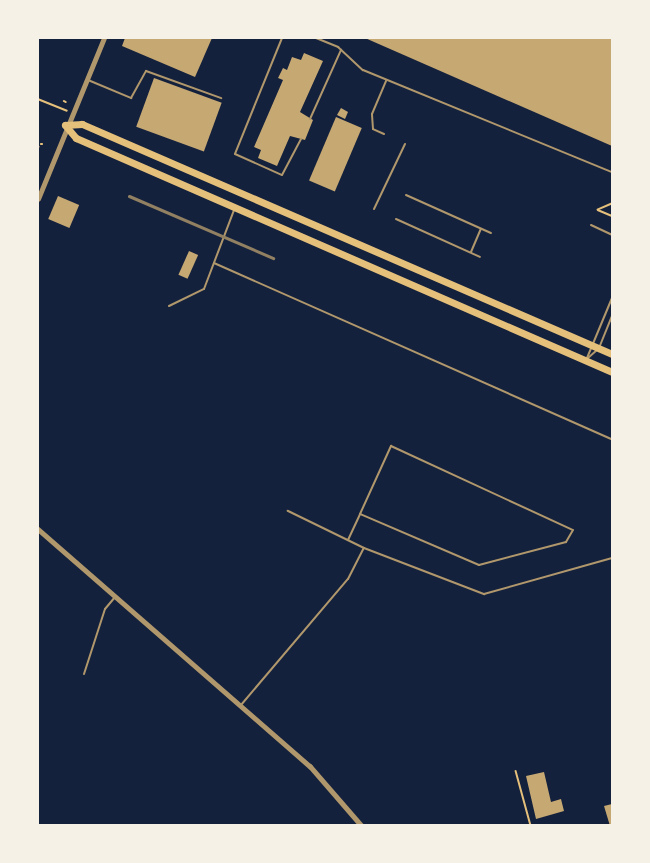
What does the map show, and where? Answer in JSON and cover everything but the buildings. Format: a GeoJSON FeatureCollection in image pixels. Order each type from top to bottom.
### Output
{"type":"FeatureCollection","features":[{"type":"Feature","properties":{"kind":"main road"},"geometry":{"type":"LineString","coordinates":[[65,125],[82,124],[612,354]]}},
{"type":"Feature","properties":{"kind":"main road"},"geometry":{"type":"LineString","coordinates":[[65,125],[76,138],[612,372]]}},
{"type":"Feature","properties":{"kind":"street"},"geometry":{"type":"LineString","coordinates":[[38,199],[70,112],[104,38]]}},
{"type":"Feature","properties":{"kind":"street"},"geometry":{"type":"LineString","coordinates":[[38,529],[330,785],[362,825]]}},
{"type":"Feature","properties":{"kind":"lane"},"geometry":{"type":"LineString","coordinates":[[282,38],[235,152],[282,175],[301,139]]}},
{"type":"Feature","properties":{"kind":"lane"},"geometry":{"type":"LineString","coordinates":[[316,38],[341,50],[363,70],[612,172]]}},
{"type":"Feature","properties":{"kind":"lane"},"geometry":{"type":"LineString","coordinates":[[310,119],[341,50]]}},
{"type":"Feature","properties":{"kind":"lane"},"geometry":{"type":"LineString","coordinates":[[85,79],[131,98],[146,70],[221,98]]}},
{"type":"Feature","properties":{"kind":"lane"},"geometry":{"type":"LineString","coordinates":[[384,134],[373,129],[372,114],[386,80]]}},
{"type":"Feature","properties":{"kind":"lane"},"geometry":{"type":"LineString","coordinates":[[374,209],[405,144]]}},
{"type":"Feature","properties":{"kind":"lane"},"geometry":{"type":"LineString","coordinates":[[169,306],[204,289],[242,194]]}},
{"type":"Feature","properties":{"kind":"lane"},"geometry":{"type":"LineString","coordinates":[[406,195],[490,233]]}},
{"type":"Feature","properties":{"kind":"lane"},"geometry":{"type":"LineString","coordinates":[[396,219],[480,256]]}},
{"type":"Feature","properties":{"kind":"lane"},"geometry":{"type":"LineString","coordinates":[[591,225],[612,235]]}},
{"type":"Feature","properties":{"kind":"lane"},"geometry":{"type":"LineString","coordinates":[[471,252],[481,229]]}},
{"type":"Feature","properties":{"kind":"lane"},"geometry":{"type":"LineString","coordinates":[[214,264],[612,439]]}},
{"type":"Feature","properties":{"kind":"lane"},"geometry":{"type":"LineString","coordinates":[[586,360],[588,344],[612,298]]}},
{"type":"Feature","properties":{"kind":"lane"},"geometry":{"type":"LineString","coordinates":[[586,360],[599,348],[612,316]]}},
{"type":"Feature","properties":{"kind":"lane"},"geometry":{"type":"LineString","coordinates":[[348,540],[390,446],[573,530],[566,542],[479,566],[360,514]]}},
{"type":"Feature","properties":{"kind":"lane"},"geometry":{"type":"LineString","coordinates":[[288,511],[364,548],[484,594],[612,558]]}},
{"type":"Feature","properties":{"kind":"lane"},"geometry":{"type":"LineString","coordinates":[[240,705],[348,579],[364,548]]}},
{"type":"Feature","properties":{"kind":"lane"},"geometry":{"type":"LineString","coordinates":[[84,674],[105,609],[115,597]]}},
{"type":"Feature","properties":{"kind":"path"},"geometry":{"type":"LineString","coordinates":[[38,99],[70,112]]}},
{"type":"Feature","properties":{"kind":"path"},"geometry":{"type":"LineString","coordinates":[[612,204],[598,210],[612,216]]}},
{"type":"Feature","properties":{"kind":"path"},"geometry":{"type":"LineString","coordinates":[[516,771],[531,825]]}},
{"type":"Feature","properties":{"kind":"railway"},"geometry":{"type":"LineString","coordinates":[[129,196],[273,258]]}}]}
